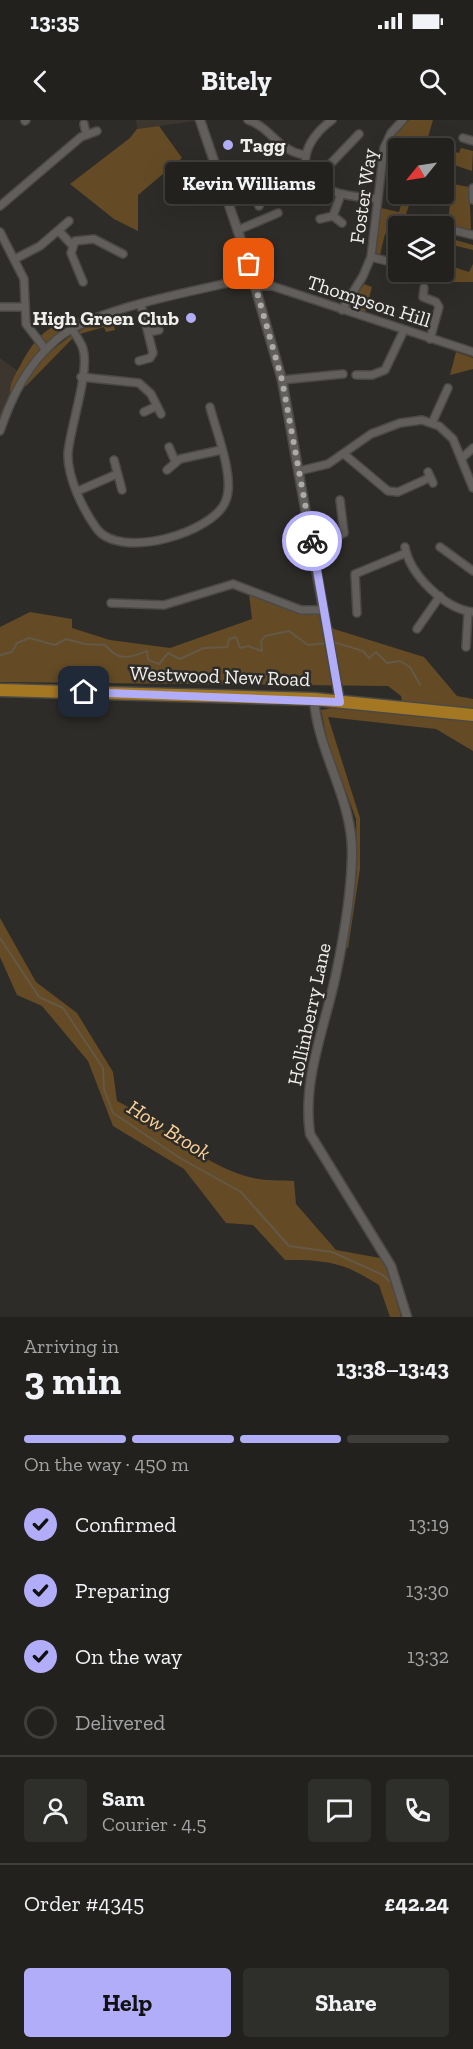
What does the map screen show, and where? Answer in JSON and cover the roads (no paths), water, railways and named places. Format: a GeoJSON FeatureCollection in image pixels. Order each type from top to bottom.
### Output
{"type":"FeatureCollection","features":[{"type":"Feature","properties":{"kind":"highway","name":"Westwood New Road"},"geometry":{"type":"LineString","coordinates":[[0,690],[314,699],[473,715]]}},
{"type":"Feature","properties":{"kind":"street"},"geometry":{"type":"LineString","coordinates":[[200,120],[238,230],[282,380],[340,702]]}},
{"type":"Feature","properties":{"kind":"street"},"geometry":{"type":"LineString","coordinates":[[248,120],[262,128],[289,152],[305,155]]}},
{"type":"Feature","properties":{"kind":"street","name":"Foster Way"},"geometry":{"type":"LineString","coordinates":[[342,310],[363,276],[371,257],[384,148],[391,133],[403,120]]}},
{"type":"Feature","properties":{"kind":"street"},"geometry":{"type":"LineString","coordinates":[[327,121],[305,155],[307,170],[325,188],[341,194],[378,199]]}},
{"type":"Feature","properties":{"kind":"street"},"geometry":{"type":"LineString","coordinates":[[84,124],[86,133]]}},
{"type":"Feature","properties":{"kind":"street"},"geometry":{"type":"LineString","coordinates":[[0,206],[86,133],[97,131]]}},
{"type":"Feature","properties":{"kind":"street"},"geometry":{"type":"LineString","coordinates":[[315,180],[359,134]]}},
{"type":"Feature","properties":{"kind":"street"},"geometry":{"type":"LineString","coordinates":[[463,138],[473,141]]}},
{"type":"Feature","properties":{"kind":"street"},"geometry":{"type":"LineString","coordinates":[[225,189],[264,180]]}},
{"type":"Feature","properties":{"kind":"street"},"geometry":{"type":"LineString","coordinates":[[251,183],[259,206]]}},
{"type":"Feature","properties":{"kind":"street"},"geometry":{"type":"LineString","coordinates":[[473,188],[473,200]]}},
{"type":"Feature","properties":{"kind":"street"},"geometry":{"type":"LineString","coordinates":[[333,216],[341,194]]}},
{"type":"Feature","properties":{"kind":"street"},"geometry":{"type":"LineString","coordinates":[[238,230],[272,220],[278,213]]}},
{"type":"Feature","properties":{"kind":"street"},"geometry":{"type":"LineString","coordinates":[[320,219],[333,216]]}},
{"type":"Feature","properties":{"kind":"street"},"geometry":{"type":"LineString","coordinates":[[333,216],[342,223]]}},
{"type":"Feature","properties":{"kind":"street"},"geometry":{"type":"LineString","coordinates":[[15,259],[40,246],[69,221]]}},
{"type":"Feature","properties":{"kind":"street"},"geometry":{"type":"LineString","coordinates":[[454,230],[473,235]]}},
{"type":"Feature","properties":{"kind":"street"},"geometry":{"type":"LineString","coordinates":[[59,231],[72,245],[73,260],[83,282]]}},
{"type":"Feature","properties":{"kind":"street"},"geometry":{"type":"LineString","coordinates":[[0,232],[3,245],[15,259],[24,279],[27,329],[46,350]]}},
{"type":"Feature","properties":{"kind":"street"},"geometry":{"type":"LineString","coordinates":[[72,245],[80,239],[94,239],[113,252],[123,254]]}},
{"type":"Feature","properties":{"kind":"street"},"geometry":{"type":"LineString","coordinates":[[371,257],[388,261]]}},
{"type":"Feature","properties":{"kind":"street"},"geometry":{"type":"LineString","coordinates":[[0,431],[10,402],[24,377],[46,350],[72,329],[141,305],[254,281]]}},
{"type":"Feature","properties":{"kind":"street","name":"Thompson Hill"},"geometry":{"type":"LineString","coordinates":[[254,281],[473,352]]}},
{"type":"Feature","properties":{"kind":"street"},"geometry":{"type":"LineString","coordinates":[[424,288],[423,297],[436,302],[439,307],[430,339]]}},
{"type":"Feature","properties":{"kind":"street"},"geometry":{"type":"LineString","coordinates":[[139,361],[150,358],[153,353],[141,305]]}},
{"type":"Feature","properties":{"kind":"street"},"geometry":{"type":"LineString","coordinates":[[0,307],[24,308]]}},
{"type":"Feature","properties":{"kind":"street"},"geometry":{"type":"LineString","coordinates":[[72,329],[84,350],[68,456],[78,491],[102,534],[133,542],[160,539],[205,525],[220,512],[229,488],[210,407]]}},
{"type":"Feature","properties":{"kind":"street"},"geometry":{"type":"LineString","coordinates":[[149,332],[159,330]]}},
{"type":"Feature","properties":{"kind":"street"},"geometry":{"type":"LineString","coordinates":[[356,375],[372,375],[385,370],[404,330]]}},
{"type":"Feature","properties":{"kind":"street"},"geometry":{"type":"LineString","coordinates":[[282,380],[314,375],[343,374]]}},
{"type":"Feature","properties":{"kind":"street"},"geometry":{"type":"LineString","coordinates":[[81,377],[139,383],[147,388],[159,410],[144,412]]}},
{"type":"Feature","properties":{"kind":"street"},"geometry":{"type":"LineString","coordinates":[[432,423],[448,388]]}},
{"type":"Feature","properties":{"kind":"street"},"geometry":{"type":"LineString","coordinates":[[213,419],[222,417]]}},
{"type":"Feature","properties":{"kind":"street"},"geometry":{"type":"LineString","coordinates":[[299,471],[328,464],[362,439],[400,423],[414,420],[432,423],[449,434],[462,458],[473,488]]}},
{"type":"Feature","properties":{"kind":"street"},"geometry":{"type":"LineString","coordinates":[[169,447],[175,461]]}},
{"type":"Feature","properties":{"kind":"street"},"geometry":{"type":"LineString","coordinates":[[462,458],[473,448]]}},
{"type":"Feature","properties":{"kind":"street"},"geometry":{"type":"LineString","coordinates":[[167,470],[175,461],[221,450]]}},
{"type":"Feature","properties":{"kind":"street"},"geometry":{"type":"LineString","coordinates":[[344,454],[382,489],[393,493],[430,477]]}},
{"type":"Feature","properties":{"kind":"street"},"geometry":{"type":"LineString","coordinates":[[114,460],[122,490]]}},
{"type":"Feature","properties":{"kind":"street"},"geometry":{"type":"LineString","coordinates":[[78,491],[117,474]]}},
{"type":"Feature","properties":{"kind":"street"},"geometry":{"type":"LineString","coordinates":[[314,550],[344,533],[340,500]]}},
{"type":"Feature","properties":{"kind":"street"},"geometry":{"type":"LineString","coordinates":[[440,547],[449,558],[473,571]]}},
{"type":"Feature","properties":{"kind":"street"},"geometry":{"type":"LineString","coordinates":[[357,613],[359,599],[355,574],[405,550],[413,569],[440,596],[452,605],[470,612],[468,642]]}},
{"type":"Feature","properties":{"kind":"street"},"geometry":{"type":"LineString","coordinates":[[111,603],[164,605],[233,584],[301,610],[323,610]]}},
{"type":"Feature","properties":{"kind":"street"},"geometry":{"type":"LineString","coordinates":[[417,629],[420,619],[440,596]]}},
{"type":"Feature","properties":{"kind":"street","name":"Hollinberry Lane"},"geometry":{"type":"LineString","coordinates":[[314,699],[316,719],[344,796],[352,855],[348,902],[336,975],[314,1058],[308,1118],[310,1134],[391,1266],[406,1317]]}},
{"type":"Feature","properties":{"kind":"waterway"},"geometry":{"type":"LineString","coordinates":[[0,655],[12,652],[17,643],[29,638],[55,645],[66,639],[85,644],[105,645],[115,654],[124,657],[147,651],[148,660],[159,664],[168,653],[180,659],[204,648],[227,647],[229,639],[236,637],[240,648],[248,646],[262,651],[261,641],[265,636],[289,631],[308,645],[327,643]]}},
{"type":"Feature","properties":{"kind":"waterway"},"geometry":{"type":"LineString","coordinates":[[333,642],[363,651],[369,658],[376,652],[387,663],[400,661],[410,667],[420,685]]}},
{"type":"Feature","properties":{"kind":"waterway","name":"How Brook"},"geometry":{"type":"LineString","coordinates":[[0,938],[39,997],[63,1008],[103,1068],[104,1089],[113,1113],[180,1158],[241,1192],[289,1246],[332,1252],[383,1275],[389,1281]]}},
{"type":"Feature","properties":{"kind":"place","name":"Tagg"},"geometry":{"type":"Point","coordinates":[228,145]}},
{"type":"Feature","properties":{"kind":"place","name":"Kevin Williams"},"geometry":{"type":"Point","coordinates":[249,264]}},
{"type":"Feature","properties":{"kind":"place","name":"High Green Club"},"geometry":{"type":"Point","coordinates":[191,318]}}]}
